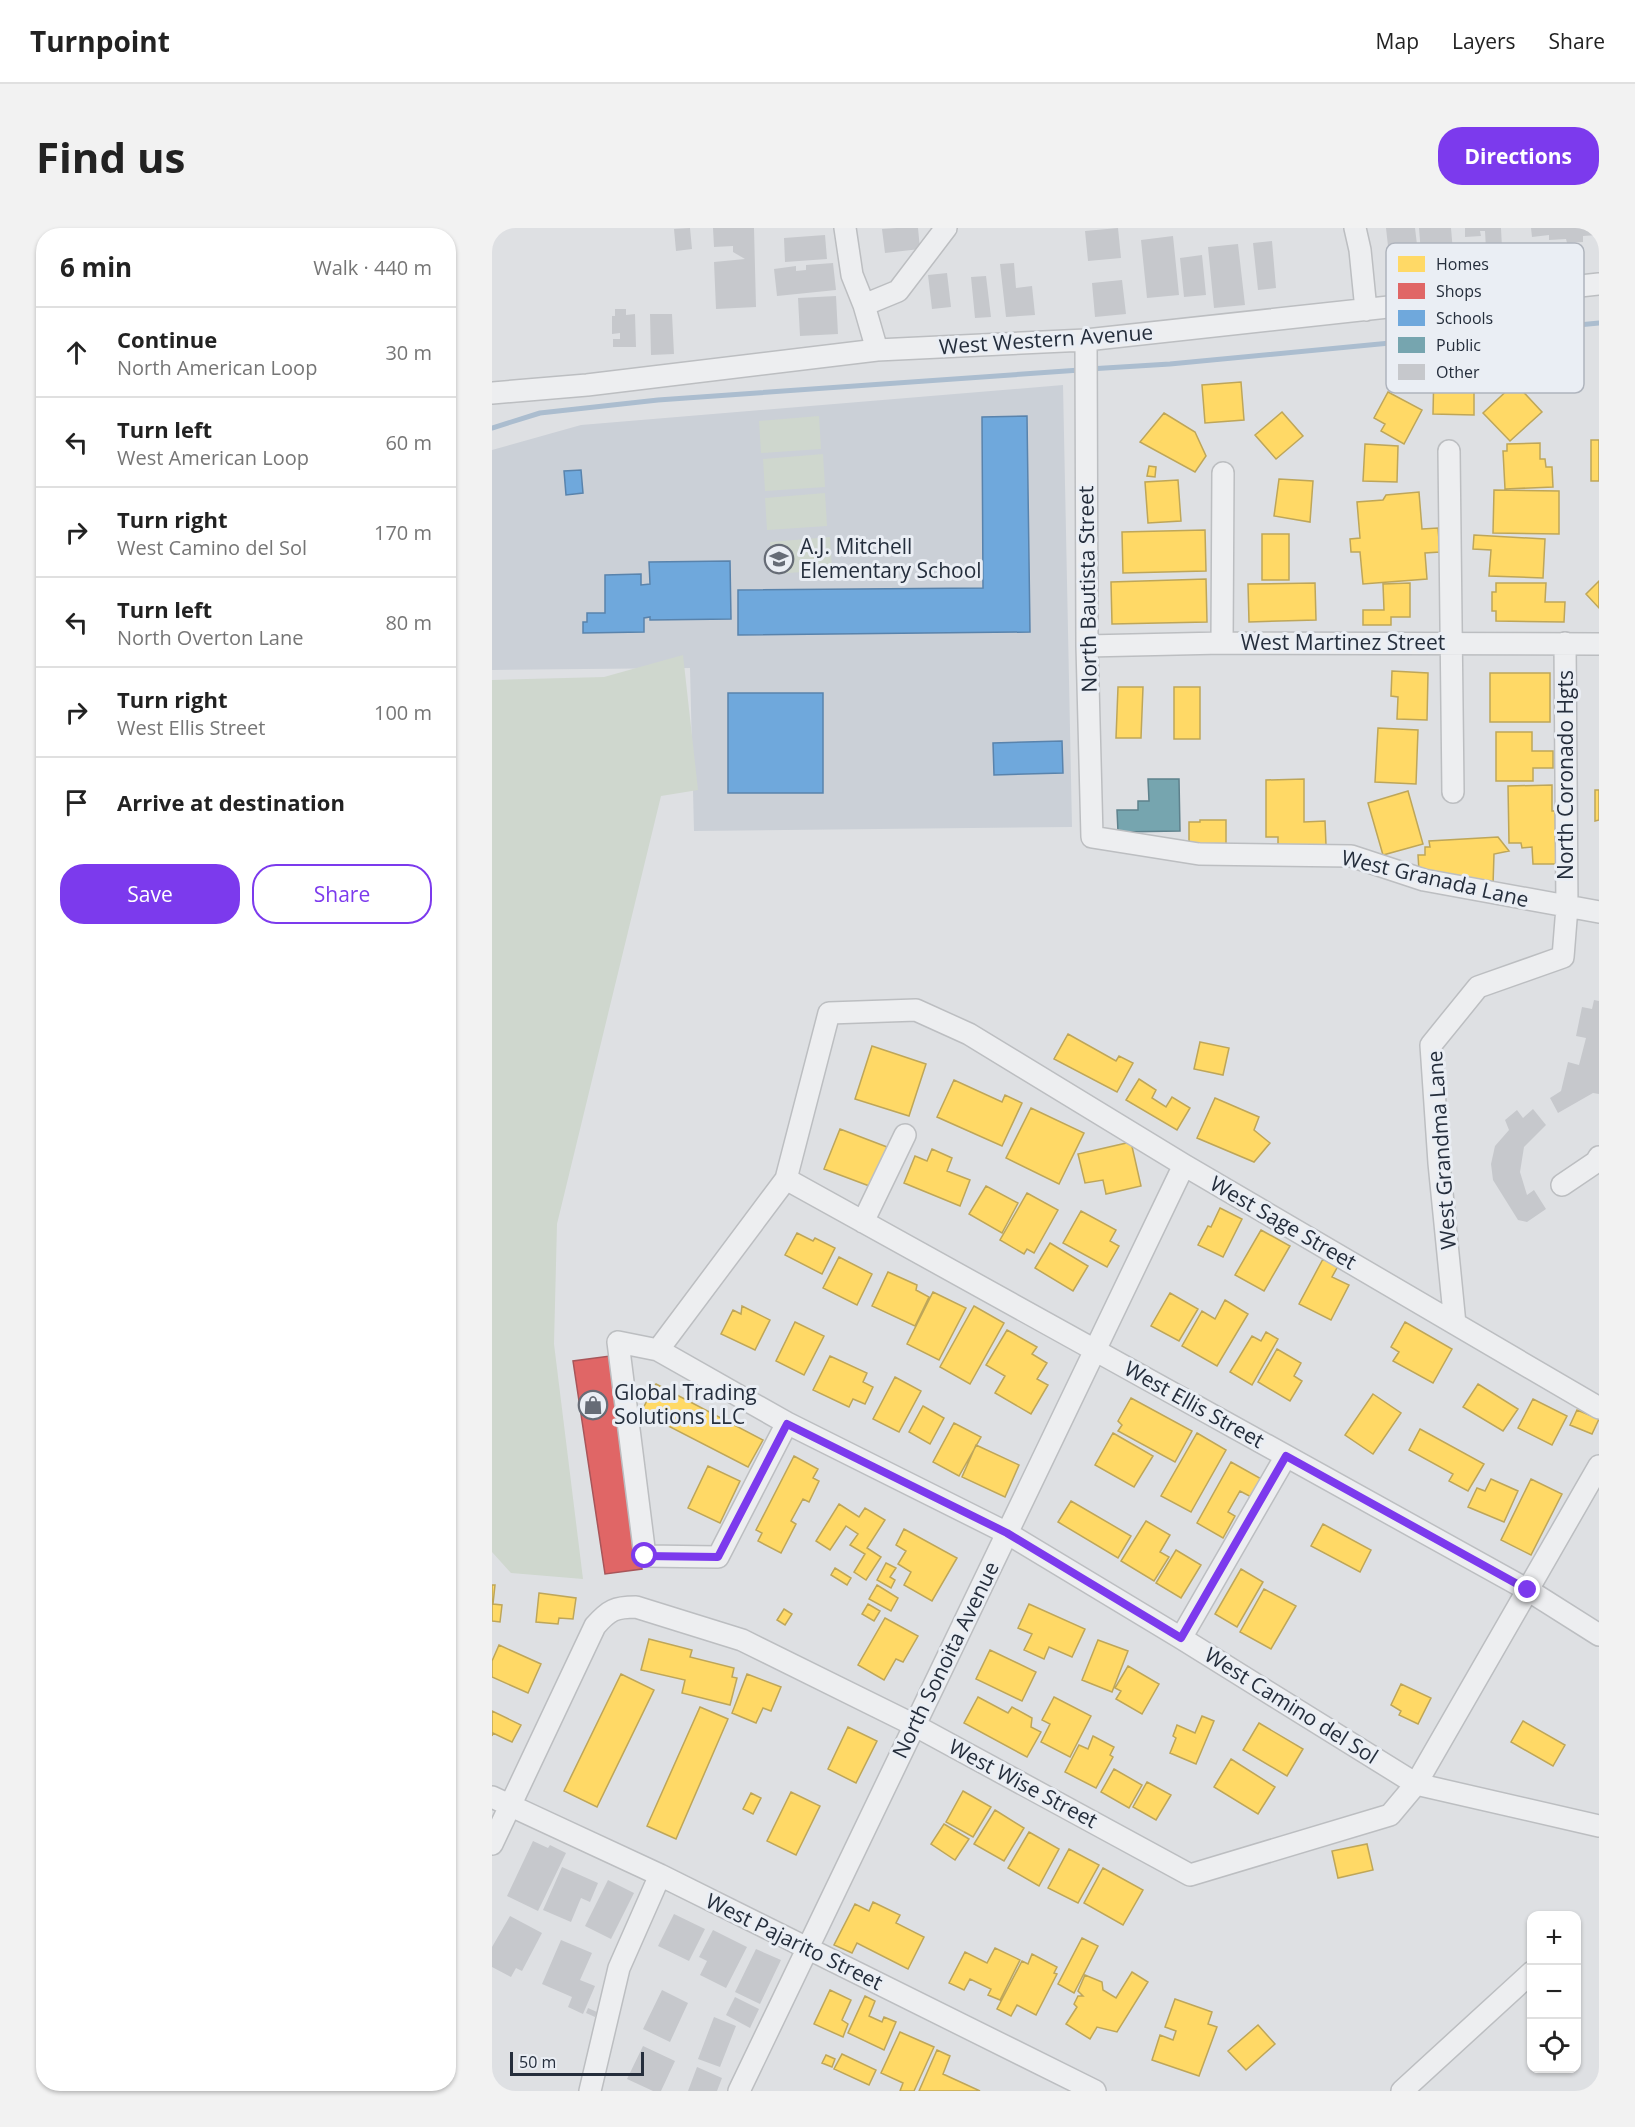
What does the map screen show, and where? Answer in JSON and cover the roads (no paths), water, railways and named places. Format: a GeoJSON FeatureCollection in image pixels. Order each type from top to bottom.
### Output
{"type":"FeatureCollection","features":[{"type":"Feature","properties":{"kind":"street"},"geometry":{"type":"LineString","coordinates":[[845,228],[852,275],[864,305],[877,350]]}},
{"type":"Feature","properties":{"kind":"street"},"geometry":{"type":"LineString","coordinates":[[864,305],[898,291],[946,228]]}},
{"type":"Feature","properties":{"kind":"street"},"geometry":{"type":"LineString","coordinates":[[1355,228],[1360,250],[1366,310]]}},
{"type":"Feature","properties":{"kind":"street","name":"West Western Avenue"},"geometry":{"type":"LineString","coordinates":[[1584,286],[1599,284]]}},
{"type":"Feature","properties":{"kind":"street","name":"West Western Avenue"},"geometry":{"type":"LineString","coordinates":[[492,393],[586,385],[877,350],[1086,340],[1386,308]]}},
{"type":"Feature","properties":{"kind":"street","name":"North Bautista Street"},"geometry":{"type":"LineString","coordinates":[[1086,340],[1092,837]]}},
{"type":"Feature","properties":{"kind":"street"},"geometry":{"type":"LineString","coordinates":[[1449,451],[1453,792]]}},
{"type":"Feature","properties":{"kind":"street"},"geometry":{"type":"LineString","coordinates":[[1222,643],[1223,473]]}},
{"type":"Feature","properties":{"kind":"street","name":"West Martinez Street"},"geometry":{"type":"LineString","coordinates":[[1088,646],[1222,643],[1599,644]]}},
{"type":"Feature","properties":{"kind":"street","name":"North Coronado Hgts"},"geometry":{"type":"LineString","coordinates":[[1565,643],[1567,907]]}},
{"type":"Feature","properties":{"kind":"street","name":"West Granada Lane"},"geometry":{"type":"LineString","coordinates":[[1092,837],[1199,854],[1351,856],[1424,880],[1599,912]]}},
{"type":"Feature","properties":{"kind":"street","name":"West Grandma Lane"},"geometry":{"type":"LineString","coordinates":[[1455,1324],[1439,1163],[1431,1046],[1478,987],[1563,957],[1567,907]]}},
{"type":"Feature","properties":{"kind":"street","name":"West Sage Street"},"geometry":{"type":"LineString","coordinates":[[786,1179],[829,1012],[916,1010],[969,1034],[1184,1165],[1599,1408]]}},
{"type":"Feature","properties":{"kind":"street"},"geometry":{"type":"LineString","coordinates":[[863,1222],[904,1135]]}},
{"type":"Feature","properties":{"kind":"street"},"geometry":{"type":"LineString","coordinates":[[1562,1185],[1596,1162],[1599,1157]]}},
{"type":"Feature","properties":{"kind":"street","name":"North Sonoita Avenue"},"geometry":{"type":"LineString","coordinates":[[739,2091],[1184,1165]]}},
{"type":"Feature","properties":{"kind":"street"},"geometry":{"type":"LineString","coordinates":[[658,1350],[786,1179]]}},
{"type":"Feature","properties":{"kind":"street","name":"West Ellis Street"},"geometry":{"type":"LineString","coordinates":[[786,1179],[1528,1590],[1599,1635]]}},
{"type":"Feature","properties":{"kind":"street","name":"West Camino del Sol"},"geometry":{"type":"LineString","coordinates":[[787,1424],[718,1557],[645,1556],[618,1342],[658,1350],[787,1424],[1007,1533],[1416,1784],[1599,1826]]}},
{"type":"Feature","properties":{"kind":"street"},"geometry":{"type":"LineString","coordinates":[[1181,1638],[1286,1456]]}},
{"type":"Feature","properties":{"kind":"street","name":"West Wise Street"},"geometry":{"type":"LineString","coordinates":[[500,1801],[595,1626],[607,1612],[636,1606],[742,1640],[914,1725],[1190,1875],[1390,1815],[1416,1784],[1599,1466]]}},
{"type":"Feature","properties":{"kind":"street"},"geometry":{"type":"LineString","coordinates":[[492,1844],[500,1801]]}},
{"type":"Feature","properties":{"kind":"street","name":"West Pajarito Street"},"geometry":{"type":"LineString","coordinates":[[500,1801],[660,1875],[1095,2091]]}},
{"type":"Feature","properties":{"kind":"street"},"geometry":{"type":"LineString","coordinates":[[590,2091],[619,1968],[660,1875]]}},
{"type":"Feature","properties":{"kind":"street"},"geometry":{"type":"LineString","coordinates":[[1402,2091],[1527,1977]]}},
{"type":"Feature","properties":{"kind":"waterway"},"geometry":{"type":"LineString","coordinates":[[1584,324],[1599,323]]}},
{"type":"Feature","properties":{"kind":"waterway"},"geometry":{"type":"LineString","coordinates":[[1089,369],[1170,364],[1386,343]]}},
{"type":"Feature","properties":{"kind":"waterway"},"geometry":{"type":"LineString","coordinates":[[492,428],[540,413],[658,400],[1080,370]]}},
{"type":"Feature","properties":{"kind":"place","name":"A.J. Mitchell Elementary School"},"geometry":{"type":"Point","coordinates":[779,559]}},
{"type":"Feature","properties":{"kind":"place","name":"Global Trading Solutions LLC"},"geometry":{"type":"Point","coordinates":[593,1405]}}]}
